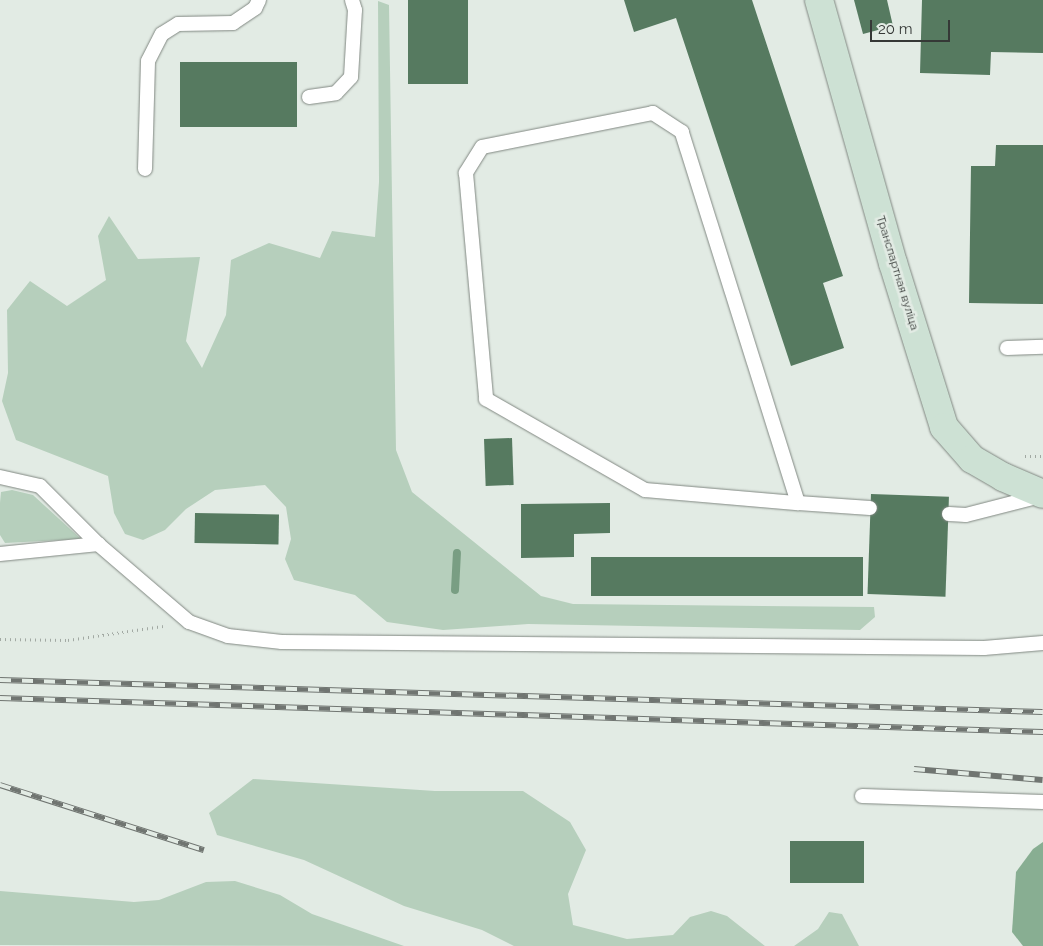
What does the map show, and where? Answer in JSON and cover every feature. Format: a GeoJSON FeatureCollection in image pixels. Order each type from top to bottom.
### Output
{"type":"FeatureCollection","features":[{"type":"Feature","properties":{"kind":"main road","name":"Транспартная вуліца"},"geometry":{"type":"LineString","coordinates":[[819,0],[893,263],[944,427],[972,459],[1003,477],[1043,494]]}},
{"type":"Feature","properties":{"kind":"lane"},"geometry":{"type":"LineString","coordinates":[[145,169],[148,61],[162,34],[178,24],[233,23],[255,8],[259,0]]}},
{"type":"Feature","properties":{"kind":"lane"},"geometry":{"type":"LineString","coordinates":[[309,97],[336,93],[351,77],[355,10],[352,0]]}},
{"type":"Feature","properties":{"kind":"lane"},"geometry":{"type":"LineString","coordinates":[[798,503],[682,132],[654,113],[482,147],[466,173],[486,399],[645,490],[798,503],[870,508]]}},
{"type":"Feature","properties":{"kind":"lane"},"geometry":{"type":"LineString","coordinates":[[1007,348],[1043,347]]}},
{"type":"Feature","properties":{"kind":"lane"},"geometry":{"type":"LineString","coordinates":[[0,477],[40,486],[98,544],[189,622],[228,636],[282,642],[984,648],[1043,643]]}},
{"type":"Feature","properties":{"kind":"lane"},"geometry":{"type":"LineString","coordinates":[[949,514],[966,515],[1043,494]]}},
{"type":"Feature","properties":{"kind":"lane"},"geometry":{"type":"LineString","coordinates":[[0,554],[98,544]]}},
{"type":"Feature","properties":{"kind":"lane"},"geometry":{"type":"LineString","coordinates":[[862,796],[1043,802]]}},
{"type":"Feature","properties":{"kind":"path"},"geometry":{"type":"LineString","coordinates":[[1020,456],[1043,456]]}},
{"type":"Feature","properties":{"kind":"path"},"geometry":{"type":"LineString","coordinates":[[0,639],[68,640],[189,622]]}},
{"type":"Feature","properties":{"kind":"green space"},"geometry":{"type":"Polygon","coordinates":[[[378,1],[389,5],[396,450],[412,492],[541,596],[573,604],[874,607],[875,617],[860,630],[528,624],[443,630],[387,622],[355,595],[294,580],[285,559],[291,539],[286,507],[265,485],[215,490],[186,509],[165,530],[143,540],[125,534],[114,513],[108,476],[16,440],[2,401],[8,373],[7,310],[30,281],[67,306],[106,280],[98,236],[109,216],[138,259],[200,257],[186,341],[202,368],[226,315],[231,260],[269,243],[320,258],[332,231],[375,237],[379,182],[378,1]]]}},
{"type":"Feature","properties":{"kind":"green space"},"geometry":{"type":"Polygon","coordinates":[[[12,490],[33,495],[81,539],[5,543],[0,535],[1,492],[12,490]]]}},
{"type":"Feature","properties":{"kind":"green space"},"geometry":{"type":"Polygon","coordinates":[[[253,779],[435,791],[523,791],[570,822],[586,850],[568,894],[573,925],[627,939],[673,935],[690,917],[711,911],[727,916],[765,946],[514,946],[482,930],[404,906],[304,860],[217,835],[209,813],[253,779]]]}},
{"type":"Feature","properties":{"kind":"green space"},"geometry":{"type":"Polygon","coordinates":[[[1043,842],[1043,946],[1023,946],[1012,932],[1016,872],[1033,849],[1043,842]]]}},
{"type":"Feature","properties":{"kind":"green space"},"geometry":{"type":"Polygon","coordinates":[[[235,881],[280,895],[312,914],[404,946],[0,945],[0,891],[134,902],[159,900],[206,882],[235,881]]]}},
{"type":"Feature","properties":{"kind":"green space"},"geometry":{"type":"Polygon","coordinates":[[[829,912],[842,914],[859,946],[794,946],[818,929],[829,912]]]}},
{"type":"Feature","properties":{"kind":"building"},"geometry":{"type":"Polygon","coordinates":[[[408,0],[468,0],[468,84],[408,84],[408,0]]]}},
{"type":"Feature","properties":{"kind":"building"},"geometry":{"type":"Polygon","coordinates":[[[624,0],[752,0],[843,276],[823,283],[844,348],[791,366],[676,18],[634,32],[624,0]]]}},
{"type":"Feature","properties":{"kind":"building"},"geometry":{"type":"Polygon","coordinates":[[[854,0],[887,0],[893,26],[863,34],[854,0]]]}},
{"type":"Feature","properties":{"kind":"building"},"geometry":{"type":"Polygon","coordinates":[[[922,0],[1043,0],[1043,53],[991,52],[990,75],[920,73],[922,0]]]}},
{"type":"Feature","properties":{"kind":"building"},"geometry":{"type":"Polygon","coordinates":[[[180,62],[297,62],[297,127],[180,127],[180,62]]]}},
{"type":"Feature","properties":{"kind":"building"},"geometry":{"type":"Polygon","coordinates":[[[996,145],[1043,145],[1043,304],[969,303],[971,166],[995,166],[996,145]]]}},
{"type":"Feature","properties":{"kind":"building"},"geometry":{"type":"Polygon","coordinates":[[[512,438],[514,485],[486,486],[484,439],[512,438]]]}},
{"type":"Feature","properties":{"kind":"building"},"geometry":{"type":"Polygon","coordinates":[[[871,494],[949,497],[945,597],[868,594],[871,494]]]}},
{"type":"Feature","properties":{"kind":"building"},"geometry":{"type":"Polygon","coordinates":[[[610,503],[610,533],[574,534],[574,557],[521,558],[521,504],[610,503]]]}},
{"type":"Feature","properties":{"kind":"building"},"geometry":{"type":"Polygon","coordinates":[[[195,513],[279,514],[278,544],[194,543],[195,513]]]}},
{"type":"Feature","properties":{"kind":"building"},"geometry":{"type":"Polygon","coordinates":[[[591,557],[863,557],[863,596],[591,596],[591,557]]]}},
{"type":"Feature","properties":{"kind":"building"},"geometry":{"type":"Polygon","coordinates":[[[790,841],[864,841],[864,883],[790,883],[790,841]]]}},
{"type":"Feature","properties":{"kind":"waterway"},"geometry":{"type":"LineString","coordinates":[[455,590],[457,553]]}},
{"type":"Feature","properties":{"kind":"railway"},"geometry":{"type":"LineString","coordinates":[[0,680],[1043,712]]}},
{"type":"Feature","properties":{"kind":"railway"},"geometry":{"type":"LineString","coordinates":[[0,698],[1043,732]]}},
{"type":"Feature","properties":{"kind":"railway"},"geometry":{"type":"LineString","coordinates":[[914,769],[1043,780]]}},
{"type":"Feature","properties":{"kind":"railway"},"geometry":{"type":"LineString","coordinates":[[0,785],[204,850]]}}]}
